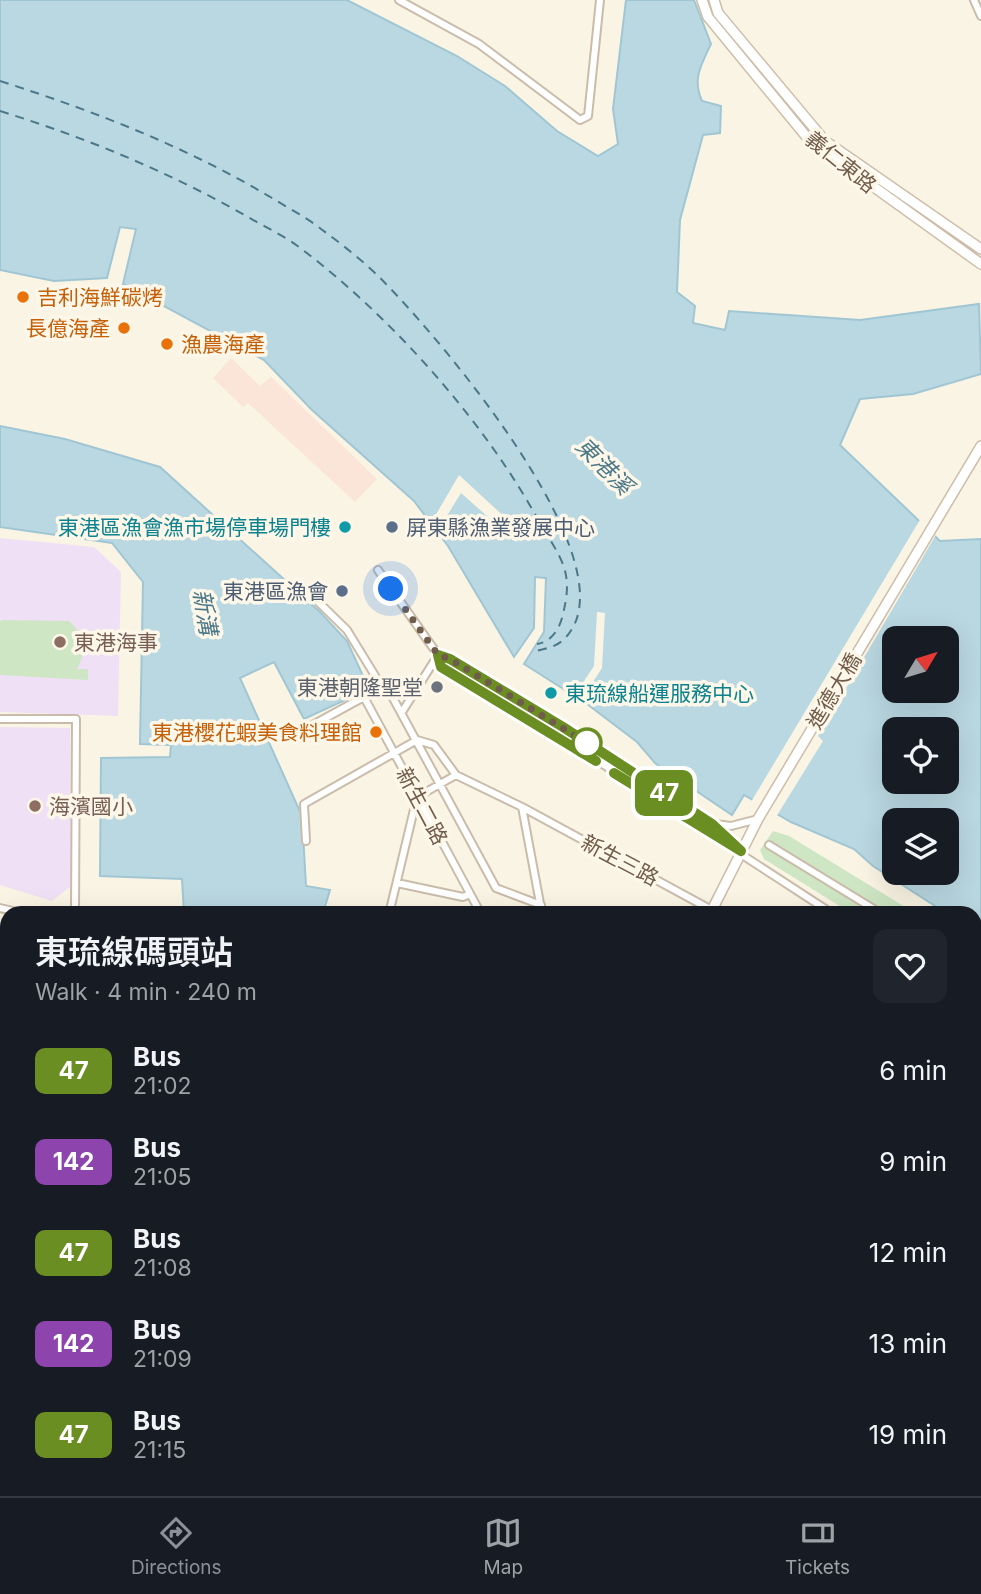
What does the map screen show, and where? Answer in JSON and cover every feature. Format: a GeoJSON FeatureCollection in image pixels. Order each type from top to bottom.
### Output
{"type":"FeatureCollection","features":[{"type":"Feature","properties":{"kind":"street"},"geometry":{"type":"LineString","coordinates":[[399,0],[479,44],[580,120],[588,116],[600,0]]}},
{"type":"Feature","properties":{"kind":"street","name":"義仁東路"},"geometry":{"type":"LineString","coordinates":[[702,0],[708,17],[789,115],[827,155],[981,264]]}},
{"type":"Feature","properties":{"kind":"street","name":"義仁東路"},"geometry":{"type":"LineString","coordinates":[[714,0],[718,13],[825,141],[981,249]]}},
{"type":"Feature","properties":{"kind":"street"},"geometry":{"type":"LineString","coordinates":[[974,0],[981,16]]}},
{"type":"Feature","properties":{"kind":"street"},"geometry":{"type":"LineString","coordinates":[[789,115],[797,109]]}},
{"type":"Feature","properties":{"kind":"street"},"geometry":{"type":"LineString","coordinates":[[931,229],[937,218]]}},
{"type":"Feature","properties":{"kind":"street","name":"進德大橋"},"geometry":{"type":"LineString","coordinates":[[716,906],[758,819],[979,451]]}},
{"type":"Feature","properties":{"kind":"street"},"geometry":{"type":"LineString","coordinates":[[378,569],[438,655],[441,667],[561,737],[741,851],[821,906]]}},
{"type":"Feature","properties":{"kind":"street"},"geometry":{"type":"LineString","coordinates":[[301,585],[347,630],[382,687]]}},
{"type":"Feature","properties":{"kind":"street"},"geometry":{"type":"LineString","coordinates":[[402,712],[438,655]]}},
{"type":"Feature","properties":{"kind":"street"},"geometry":{"type":"LineString","coordinates":[[438,655],[450,659],[545,716],[712,824],[741,851]]}},
{"type":"Feature","properties":{"kind":"street"},"geometry":{"type":"LineString","coordinates":[[309,727],[382,687],[387,687],[495,888],[541,905]]}},
{"type":"Feature","properties":{"kind":"street","name":"新生二路"},"geometry":{"type":"LineString","coordinates":[[364,697],[477,906]]}},
{"type":"Feature","properties":{"kind":"street"},"geometry":{"type":"LineString","coordinates":[[0,719],[76,719],[75,906]]}},
{"type":"Feature","properties":{"kind":"street"},"geometry":{"type":"LineString","coordinates":[[306,841],[304,804],[416,740]]}},
{"type":"Feature","properties":{"kind":"street","name":"新生三路"},"geometry":{"type":"LineString","coordinates":[[416,740],[434,745],[456,775],[522,807],[702,906]]}},
{"type":"Feature","properties":{"kind":"street"},"geometry":{"type":"LineString","coordinates":[[391,906],[417,797],[456,775]]}},
{"type":"Feature","properties":{"kind":"street"},"geometry":{"type":"LineString","coordinates":[[522,807],[541,905]]}},
{"type":"Feature","properties":{"kind":"street"},"geometry":{"type":"LineString","coordinates":[[712,824],[731,826],[758,819]]}},
{"type":"Feature","properties":{"kind":"street"},"geometry":{"type":"LineString","coordinates":[[769,845],[869,906]]}},
{"type":"Feature","properties":{"kind":"street"},"geometry":{"type":"LineString","coordinates":[[397,883],[463,898],[470,894]]}},
{"type":"Feature","properties":{"kind":"street"},"geometry":{"type":"LineString","coordinates":[[793,1496],[799,1496]]}},
{"type":"Feature","properties":{"kind":"shaded area"},"geometry":{"type":"Polygon","coordinates":[[[231,358],[260,386],[271,377],[377,479],[355,502],[248,403],[243,407],[213,378],[231,358]]]}},
{"type":"Feature","properties":{"kind":"shaded area","name":"東港海事"},"geometry":{"type":"Polygon","coordinates":[[[0,538],[94,547],[121,572],[118,716],[0,712],[0,538]]]}},
{"type":"Feature","properties":{"kind":"shaded area","name":"海濱國小"},"geometry":{"type":"Polygon","coordinates":[[[0,727],[70,728],[71,886],[52,901],[0,885],[0,727]]]}},
{"type":"Feature","properties":{"kind":"green space"},"geometry":{"type":"Polygon","coordinates":[[[0,621],[69,621],[79,632],[84,649],[77,669],[88,669],[88,680],[0,675],[0,621]]]}},
{"type":"Feature","properties":{"kind":"green space"},"geometry":{"type":"Polygon","coordinates":[[[773,831],[789,836],[904,906],[840,906],[764,859],[760,850],[773,831]]]}},
{"type":"Feature","properties":{"kind":"water","name":"東港溪"},"geometry":{"type":"Polygon","coordinates":[[[0,0],[347,0],[457,56],[505,86],[557,131],[598,156],[618,144],[613,109],[626,0],[694,0],[711,44],[699,72],[699,93],[702,101],[721,106],[720,133],[703,135],[680,220],[677,292],[695,306],[693,323],[725,330],[729,311],[860,320],[979,304],[981,374],[913,394],[860,399],[840,445],[940,541],[981,539],[981,906],[935,906],[903,885],[959,885],[959,808],[882,808],[882,872],[854,849],[791,822],[744,795],[732,815],[655,763],[637,742],[587,704],[524,664],[544,632],[546,578],[535,577],[534,628],[514,657],[448,546],[414,501],[312,410],[264,360],[123,284],[136,229],[120,227],[107,278],[54,281],[0,270],[0,0]]]}},
{"type":"Feature","properties":{"kind":"water","name":"新溝"},"geometry":{"type":"Polygon","coordinates":[[[0,426],[65,439],[160,467],[320,612],[347,641],[369,689],[304,719],[274,662],[240,678],[302,816],[306,886],[330,890],[325,906],[184,906],[182,879],[100,876],[101,758],[170,757],[171,745],[140,744],[143,582],[112,543],[0,527],[0,426]]]}},
{"type":"Feature","properties":{"kind":"pier"},"geometry":{"type":"Polygon","coordinates":[[[459,475],[522,533],[516,542],[461,493],[437,532],[431,523],[459,475]]]}},
{"type":"Feature","properties":{"kind":"pier"},"geometry":{"type":"Polygon","coordinates":[[[921,518],[937,533],[818,736],[823,741],[776,817],[751,802],[921,518]]]}},
{"type":"Feature","properties":{"kind":"pier"},"geometry":{"type":"Polygon","coordinates":[[[597,612],[605,613],[602,668],[581,700],[574,696],[594,666],[597,612]]]}},
{"type":"Feature","properties":{"kind":"ferry route"},"geometry":{"type":"LineString","coordinates":[[0,81],[70,105],[207,162],[315,225],[355,255],[386,284],[446,352],[523,456],[554,511],[575,563],[579,608],[562,641],[552,647],[532,652]]}},
{"type":"Feature","properties":{"kind":"ferry route"},"geometry":{"type":"LineString","coordinates":[[0,111],[96,145],[158,171],[280,235],[334,275],[402,339],[465,411],[493,448],[562,562],[567,585],[562,619],[551,637],[537,644]]}},
{"type":"Feature","properties":{"kind":"bus line","name":"47"},"geometry":{"type":"LineString","coordinates":[[596,761],[561,737],[441,667],[438,655],[450,659],[566,728],[712,824],[727,835],[741,851],[614,773]]}},
{"type":"Feature","properties":{"kind":"place","name":"吉利海鮮碳烤"},"geometry":{"type":"Point","coordinates":[23,297]}},
{"type":"Feature","properties":{"kind":"place","name":"長億海產"},"geometry":{"type":"Point","coordinates":[124,328]}},
{"type":"Feature","properties":{"kind":"place","name":"漁農海產"},"geometry":{"type":"Point","coordinates":[167,344]}},
{"type":"Feature","properties":{"kind":"place","name":"東港區漁會漁市場停車場門樓"},"geometry":{"type":"Point","coordinates":[345,527]}},
{"type":"Feature","properties":{"kind":"place","name":"屏東縣漁業發展中心"},"geometry":{"type":"Point","coordinates":[392,527]}},
{"type":"Feature","properties":{"kind":"place","name":"東港區漁會"},"geometry":{"type":"Point","coordinates":[342,591]}},
{"type":"Feature","properties":{"kind":"place","name":"東港海事"},"geometry":{"type":"Point","coordinates":[60,642]}},
{"type":"Feature","properties":{"kind":"place","name":"東港朝隆聖堂"},"geometry":{"type":"Point","coordinates":[437,687]}},
{"type":"Feature","properties":{"kind":"place","name":"東琉線船運服務中心"},"geometry":{"type":"Point","coordinates":[551,693]}},
{"type":"Feature","properties":{"kind":"place","name":"東港櫻花蝦美食料理館"},"geometry":{"type":"Point","coordinates":[376,732]}},
{"type":"Feature","properties":{"kind":"place","name":"海濱國小"},"geometry":{"type":"Point","coordinates":[35,806]}},
{"type":"Feature","properties":{"kind":"route"},"geometry":{"type":"LineString","coordinates":[[391,589],[438,655],[450,659],[587,743]]}}]}
